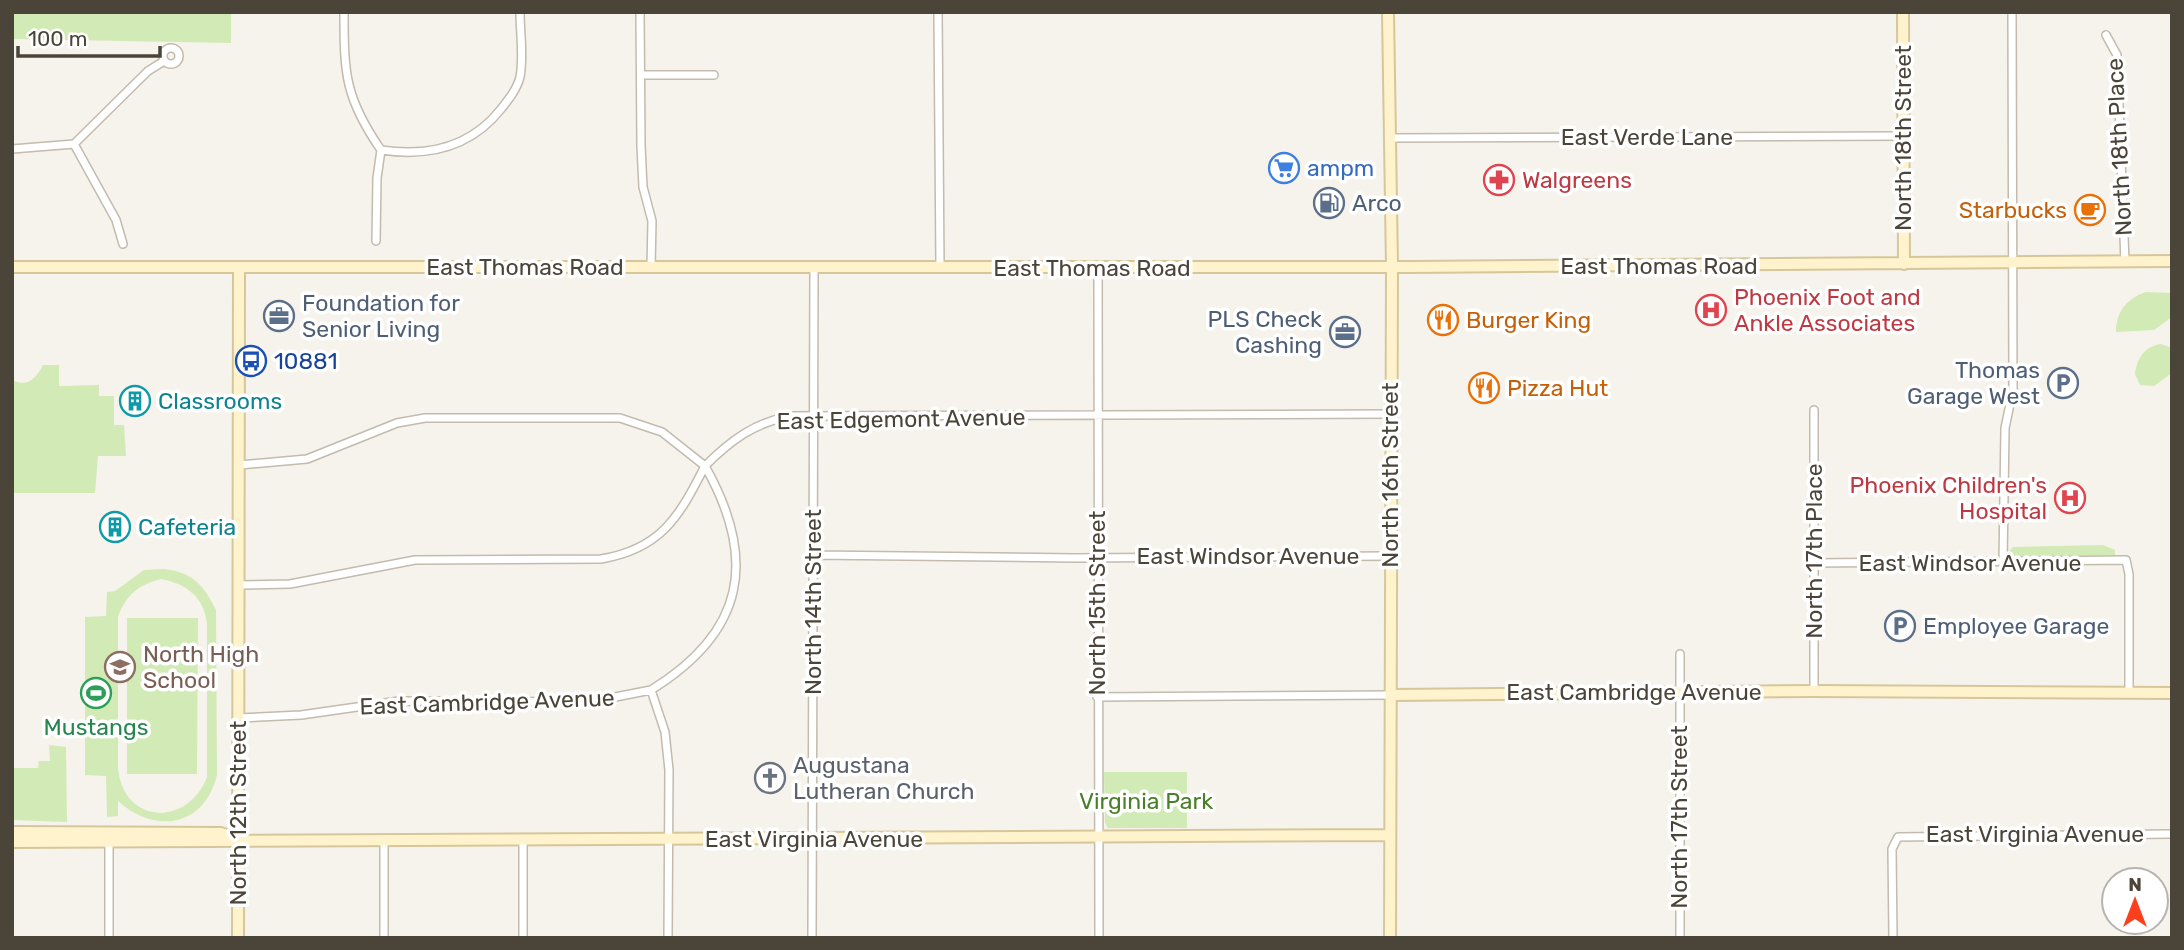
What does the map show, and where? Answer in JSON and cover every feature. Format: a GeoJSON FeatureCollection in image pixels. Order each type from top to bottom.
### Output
{"type":"FeatureCollection","features":[{"type":"Feature","properties":{"kind":"street"},"geometry":{"type":"LineString","coordinates":[[344,12],[343,62],[346,83],[364,126],[381,150],[377,178],[376,241]]}},
{"type":"Feature","properties":{"kind":"street"},"geometry":{"type":"LineString","coordinates":[[381,150],[422,153],[442,149],[478,134],[514,92],[519,77],[520,12]]}},
{"type":"Feature","properties":{"kind":"street"},"geometry":{"type":"LineString","coordinates":[[640,12],[643,187],[652,221],[651,267]]}},
{"type":"Feature","properties":{"kind":"street"},"geometry":{"type":"LineString","coordinates":[[939,12],[940,267]]}},
{"type":"Feature","properties":{"kind":"street","name":"North 16th Street"},"geometry":{"type":"LineString","coordinates":[[1388,12],[1392,267],[1390,938]]}},
{"type":"Feature","properties":{"kind":"street","name":"North 18th Street"},"geometry":{"type":"LineString","coordinates":[[1903,12],[1904,264]]}},
{"type":"Feature","properties":{"kind":"street"},"geometry":{"type":"LineString","coordinates":[[2003,563],[2004,439],[2013,390],[2012,12]]}},
{"type":"Feature","properties":{"kind":"street","name":"North 18th Place"},"geometry":{"type":"LineString","coordinates":[[2106,35],[2118,55],[2125,262]]}},
{"type":"Feature","properties":{"kind":"street"},"geometry":{"type":"LineString","coordinates":[[12,149],[74,145],[148,71],[164,61]]}},
{"type":"Feature","properties":{"kind":"street"},"geometry":{"type":"LineString","coordinates":[[641,75],[714,75]]}},
{"type":"Feature","properties":{"kind":"street","name":"East Verde Lane"},"geometry":{"type":"LineString","coordinates":[[1390,138],[1903,136]]}},
{"type":"Feature","properties":{"kind":"street"},"geometry":{"type":"LineString","coordinates":[[74,145],[116,220],[123,244]]}},
{"type":"Feature","properties":{"kind":"street","name":"East Thomas Road"},"geometry":{"type":"LineString","coordinates":[[12,267],[1392,267],[2172,261]]}},
{"type":"Feature","properties":{"kind":"street","name":"North 12th Street"},"geometry":{"type":"LineString","coordinates":[[238,938],[239,267]]}},
{"type":"Feature","properties":{"kind":"street","name":"North 14th Street"},"geometry":{"type":"LineString","coordinates":[[812,938],[814,267]]}},
{"type":"Feature","properties":{"kind":"street","name":"North 15th Street"},"geometry":{"type":"LineString","coordinates":[[1098,267],[1099,938]]}},
{"type":"Feature","properties":{"kind":"street","name":"North 17th Place"},"geometry":{"type":"LineString","coordinates":[[1814,410],[1814,691]]}},
{"type":"Feature","properties":{"kind":"street","name":"East Edgemont Avenue"},"geometry":{"type":"LineString","coordinates":[[705,466],[728,443],[767,421],[813,415],[1391,414]]}},
{"type":"Feature","properties":{"kind":"street"},"geometry":{"type":"LineString","coordinates":[[239,465],[307,459],[411,420],[604,417],[633,421],[662,432],[705,466],[726,506],[736,537],[738,566],[732,599],[699,654],[675,675],[651,690],[667,751],[668,938]]}},
{"type":"Feature","properties":{"kind":"street"},"geometry":{"type":"LineString","coordinates":[[239,585],[308,581],[415,560],[588,559],[627,555],[656,538],[675,521],[705,466]]}},
{"type":"Feature","properties":{"kind":"street","name":"East Windsor Avenue"},"geometry":{"type":"LineString","coordinates":[[813,555],[1390,556]]}},
{"type":"Feature","properties":{"kind":"street","name":"East Windsor Avenue"},"geometry":{"type":"LineString","coordinates":[[1813,563],[2126,560],[2129,575],[2129,693]]}},
{"type":"Feature","properties":{"kind":"street","name":"North 17th Street"},"geometry":{"type":"LineString","coordinates":[[1680,654],[1680,938]]}},
{"type":"Feature","properties":{"kind":"street","name":"East Cambridge Avenue"},"geometry":{"type":"LineString","coordinates":[[238,718],[289,716],[399,701],[590,702],[651,690]]}},
{"type":"Feature","properties":{"kind":"street","name":"East Cambridge Avenue"},"geometry":{"type":"LineString","coordinates":[[1097,697],[1814,691],[2172,693]]}},
{"type":"Feature","properties":{"kind":"street","name":"East Virginia Avenue"},"geometry":{"type":"LineString","coordinates":[[12,832],[221,832],[238,839]]}},
{"type":"Feature","properties":{"kind":"street","name":"East Virginia Avenue"},"geometry":{"type":"LineString","coordinates":[[1894,938],[1892,849],[1898,837],[2172,834]]}},
{"type":"Feature","properties":{"kind":"street","name":"East Virginia Avenue"},"geometry":{"type":"LineString","coordinates":[[12,842],[1390,835]]}},
{"type":"Feature","properties":{"kind":"street"},"geometry":{"type":"LineString","coordinates":[[384,839],[384,938]]}},
{"type":"Feature","properties":{"kind":"street"},"geometry":{"type":"LineString","coordinates":[[523,840],[523,938]]}},
{"type":"Feature","properties":{"kind":"street"},"geometry":{"type":"LineString","coordinates":[[109,842],[109,938]]}},
{"type":"Feature","properties":{"kind":"green space"},"geometry":{"type":"Polygon","coordinates":[[[12,12],[231,12],[231,43],[12,39],[12,12]]]}},
{"type":"Feature","properties":{"kind":"green space"},"geometry":{"type":"Polygon","coordinates":[[[2146,292],[2172,293],[2172,317],[2154,330],[2116,332],[2120,312],[2133,298],[2146,292]]]}},
{"type":"Feature","properties":{"kind":"green space"},"geometry":{"type":"Polygon","coordinates":[[[2161,344],[2172,348],[2172,373],[2154,386],[2140,385],[2135,374],[2140,358],[2150,347],[2161,344]]]}},
{"type":"Feature","properties":{"kind":"green space"},"geometry":{"type":"Polygon","coordinates":[[[43,365],[59,365],[59,386],[99,385],[99,396],[114,396],[114,425],[124,425],[126,456],[98,456],[95,493],[12,493],[12,380],[27,382],[43,365]]]}},
{"type":"Feature","properties":{"kind":"green space"},"geometry":{"type":"Polygon","coordinates":[[[2103,545],[2115,550],[2115,555],[2014,557],[2009,551],[2013,547],[2103,545]]]}},
{"type":"Feature","properties":{"kind":"green space"},"geometry":{"type":"Polygon","coordinates":[[[164,569],[190,577],[207,593],[216,610],[217,775],[201,806],[176,820],[147,818],[132,812],[118,801],[118,816],[107,817],[106,776],[85,775],[85,617],[106,616],[107,592],[115,591],[144,570],[164,569]],[[161,579],[139,588],[129,597],[118,617],[118,768],[122,787],[131,800],[143,809],[157,813],[185,805],[198,794],[207,777],[205,615],[193,593],[179,584],[161,579]]]}},
{"type":"Feature","properties":{"kind":"green space"},"geometry":{"type":"Polygon","coordinates":[[[127,618],[198,618],[197,774],[127,774],[127,618]]]}},
{"type":"Feature","properties":{"kind":"green space"},"geometry":{"type":"Polygon","coordinates":[[[49,745],[66,747],[67,822],[12,820],[12,768],[38,768],[39,761],[50,761],[49,745]]]}},
{"type":"Feature","properties":{"kind":"green space","name":"Virginia Park"},"geometry":{"type":"Polygon","coordinates":[[[1104,772],[1187,772],[1187,828],[1108,828],[1105,823],[1104,772]]]}},
{"type":"Feature","properties":{"kind":"place","name":"ampm"},"geometry":{"type":"Point","coordinates":[1284,168]}},
{"type":"Feature","properties":{"kind":"place","name":"Walgreens"},"geometry":{"type":"Point","coordinates":[1499,180]}},
{"type":"Feature","properties":{"kind":"place","name":"Arco"},"geometry":{"type":"Point","coordinates":[1329,203]}},
{"type":"Feature","properties":{"kind":"place","name":"Starbucks"},"geometry":{"type":"Point","coordinates":[2090,210]}},
{"type":"Feature","properties":{"kind":"place","name":"Phoenix Foot and Ankle Associates"},"geometry":{"type":"Point","coordinates":[1711,310]}},
{"type":"Feature","properties":{"kind":"place","name":"Foundation for Senior Living"},"geometry":{"type":"Point","coordinates":[279,316]}},
{"type":"Feature","properties":{"kind":"place","name":"Burger King"},"geometry":{"type":"Point","coordinates":[1443,320]}},
{"type":"Feature","properties":{"kind":"place","name":"PLS Check Cashing"},"geometry":{"type":"Point","coordinates":[1345,332]}},
{"type":"Feature","properties":{"kind":"place","name":"10881"},"geometry":{"type":"Point","coordinates":[251,361]}},
{"type":"Feature","properties":{"kind":"place","name":"Thomas Garage West"},"geometry":{"type":"Point","coordinates":[2063,383]}},
{"type":"Feature","properties":{"kind":"place","name":"Pizza Hut"},"geometry":{"type":"Point","coordinates":[1484,388]}},
{"type":"Feature","properties":{"kind":"place","name":"Classrooms"},"geometry":{"type":"Point","coordinates":[135,401]}},
{"type":"Feature","properties":{"kind":"place","name":"Phoenix Children's Hospital"},"geometry":{"type":"Point","coordinates":[2070,498]}},
{"type":"Feature","properties":{"kind":"place","name":"Cafeteria"},"geometry":{"type":"Point","coordinates":[115,527]}},
{"type":"Feature","properties":{"kind":"place","name":"Employee Garage"},"geometry":{"type":"Point","coordinates":[1900,626]}},
{"type":"Feature","properties":{"kind":"place","name":"North High School"},"geometry":{"type":"Point","coordinates":[120,667]}},
{"type":"Feature","properties":{"kind":"place","name":"Mustangs"},"geometry":{"type":"Point","coordinates":[96,693]}},
{"type":"Feature","properties":{"kind":"place","name":"Augustana Lutheran Church"},"geometry":{"type":"Point","coordinates":[770,778]}}]}
